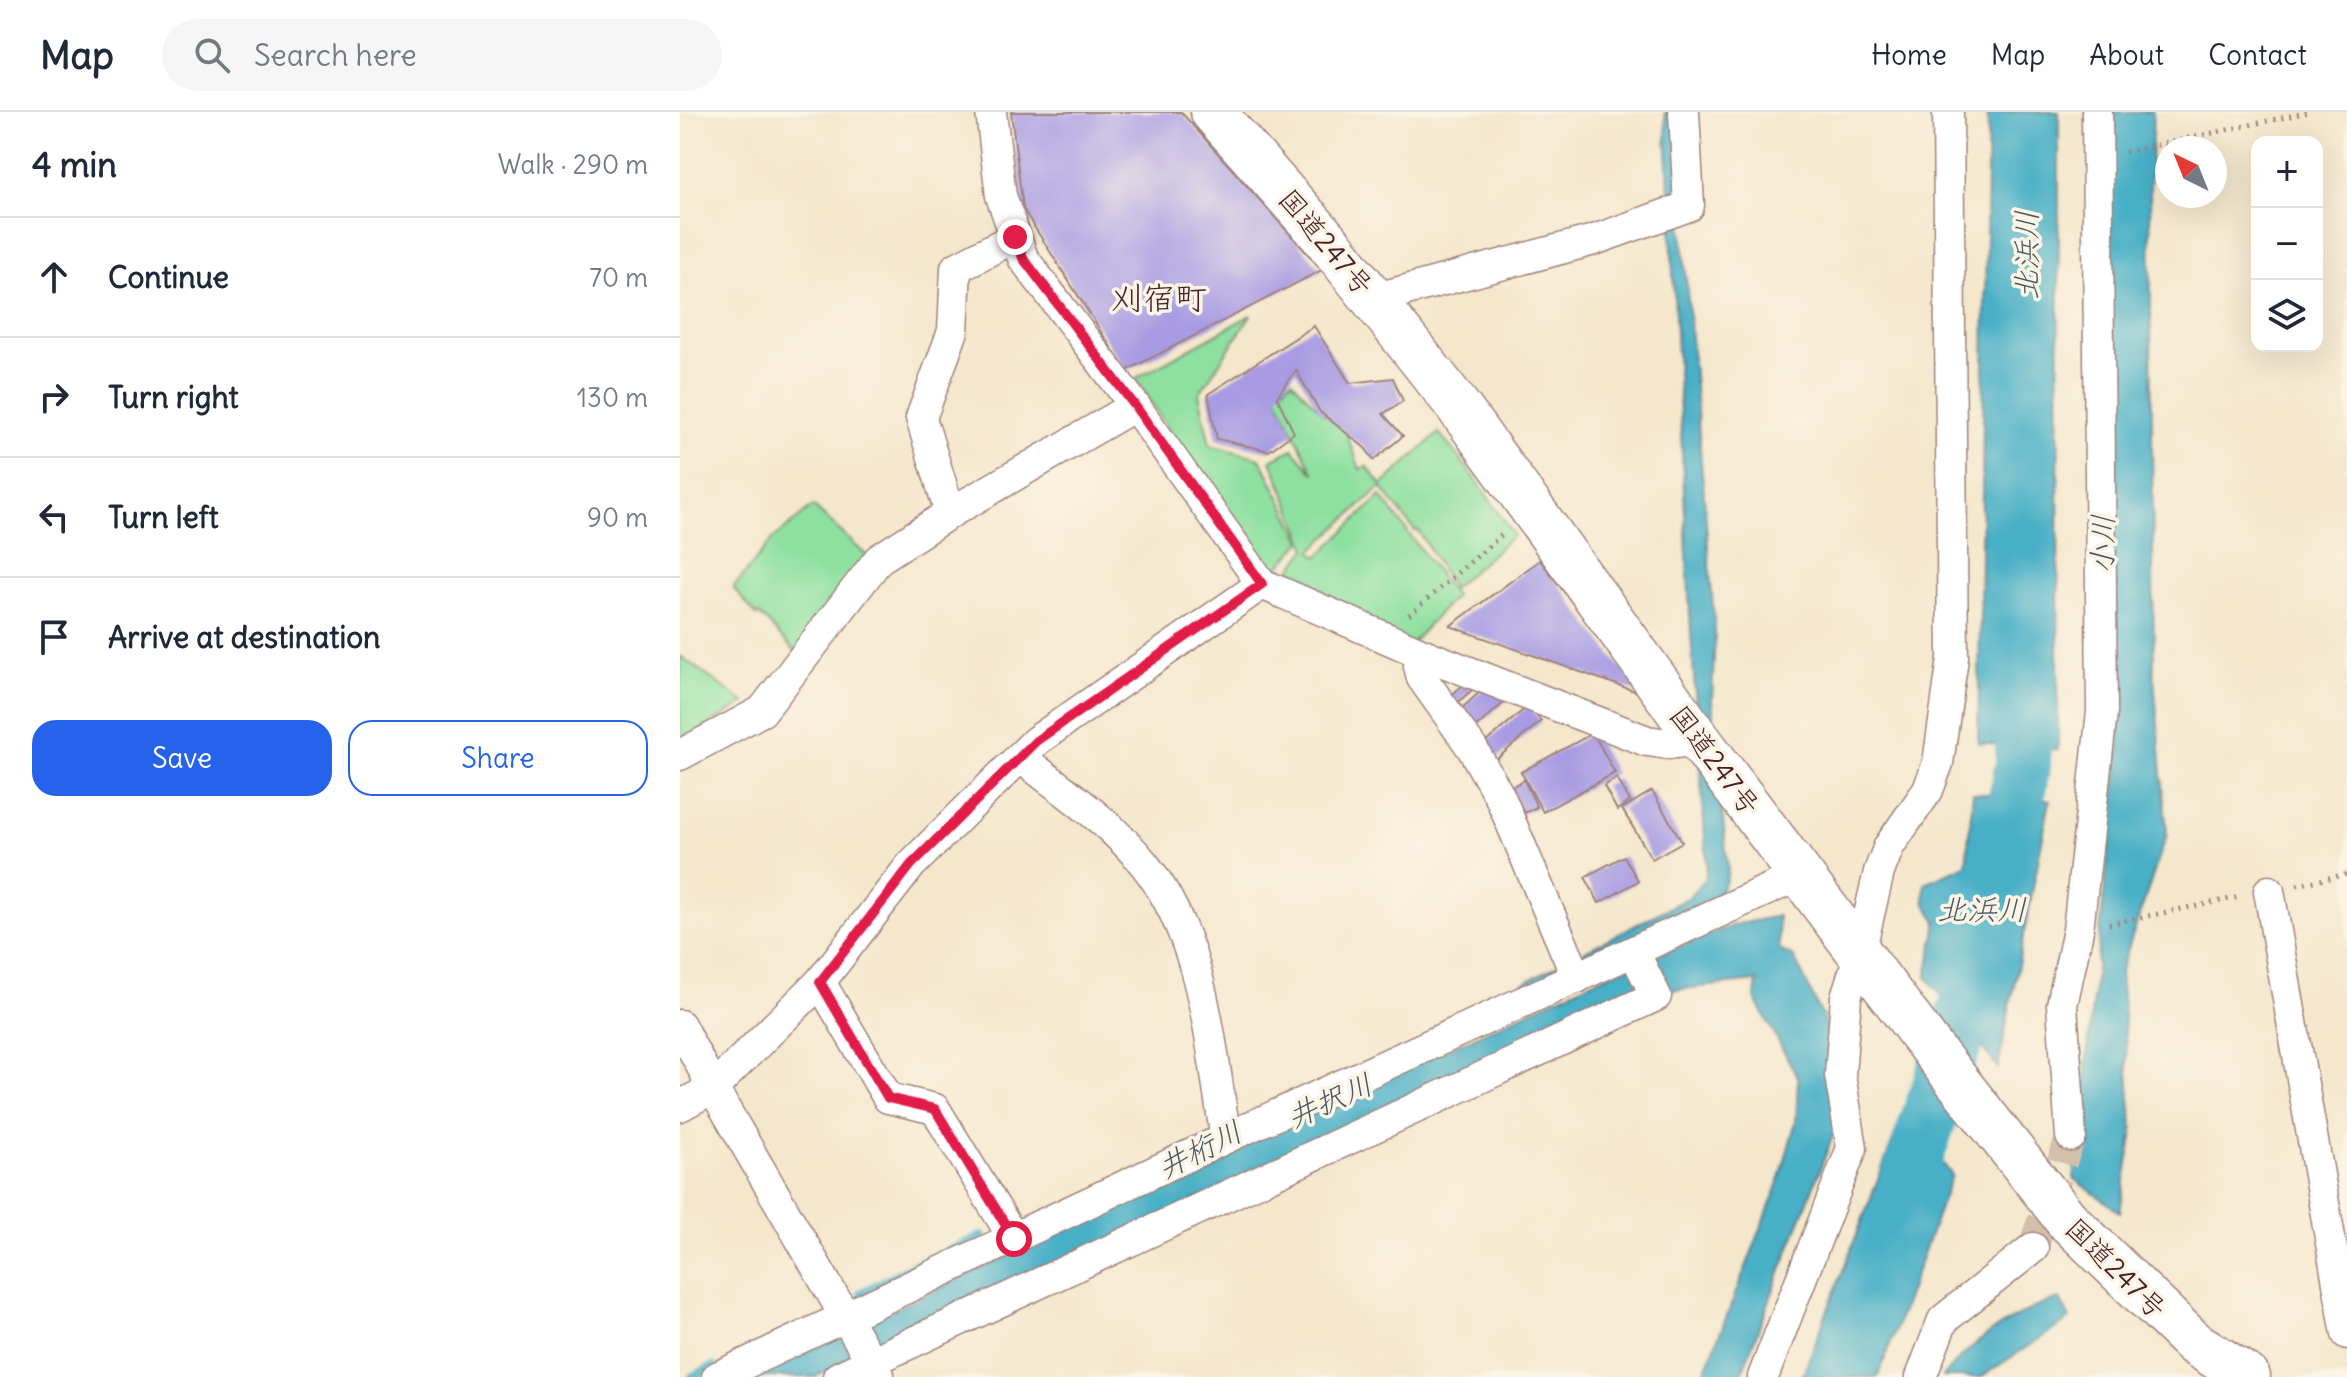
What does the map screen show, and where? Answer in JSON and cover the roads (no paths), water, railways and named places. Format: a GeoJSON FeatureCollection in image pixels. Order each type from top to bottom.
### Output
{"type":"FeatureCollection","features":[{"type":"Feature","properties":{"kind":"highway","name":"国道247号"},"geometry":{"type":"LineString","coordinates":[[1213,112],[1328,242],[1457,405],[1699,740],[2038,1185],[2095,1248],[2194,1343],[2248,1377]]}},
{"type":"Feature","properties":{"kind":"street"},"geometry":{"type":"LineString","coordinates":[[991,112],[1001,196],[1023,258],[1135,406],[1262,584],[1423,654],[1647,741],[1669,744],[1699,740]]}},
{"type":"Feature","properties":{"kind":"street"},"geometry":{"type":"LineString","coordinates":[[1373,299],[1594,240],[1689,206],[1684,112]]}},
{"type":"Feature","properties":{"kind":"street"},"geometry":{"type":"LineString","coordinates":[[1763,1377],[1852,1148],[1840,1075],[1846,997],[1867,962],[1882,859],[1920,803],[1934,776],[1953,658],[1948,112]]}},
{"type":"Feature","properties":{"kind":"street"},"geometry":{"type":"LineString","coordinates":[[2071,1136],[2062,1005],[2078,930],[2102,712],[2097,112]]}},
{"type":"Feature","properties":{"kind":"street"},"geometry":{"type":"LineString","coordinates":[[950,513],[921,418],[953,331],[956,268],[1015,237]]}},
{"type":"Feature","properties":{"kind":"street"},"geometry":{"type":"LineString","coordinates":[[680,755],[762,711],[879,559],[950,513],[1135,406]]}},
{"type":"Feature","properties":{"kind":"street"},"geometry":{"type":"LineString","coordinates":[[680,1106],[713,1088],[820,982],[911,865],[1036,741],[1262,584]]}},
{"type":"Feature","properties":{"kind":"street"},"geometry":{"type":"LineString","coordinates":[[1423,654],[1419,666],[1422,678],[1472,748],[1500,797],[1573,968]]}},
{"type":"Feature","properties":{"kind":"street"},"geometry":{"type":"LineString","coordinates":[[1020,757],[1113,831],[1144,864],[1168,898],[1197,971],[1226,1138]]}},
{"type":"Feature","properties":{"kind":"street"},"geometry":{"type":"LineString","coordinates":[[717,1377],[1226,1138],[1573,968],[1634,953],[1802,874]]}},
{"type":"Feature","properties":{"kind":"street"},"geometry":{"type":"LineString","coordinates":[[2269,891],[2347,1334]]}},
{"type":"Feature","properties":{"kind":"street"},"geometry":{"type":"LineString","coordinates":[[838,1377],[875,1369],[1656,996],[1634,953]]}},
{"type":"Feature","properties":{"kind":"street"},"geometry":{"type":"LineString","coordinates":[[820,982],[888,1098],[935,1109],[1014,1239]]}},
{"type":"Feature","properties":{"kind":"street"},"geometry":{"type":"LineString","coordinates":[[680,1025],[875,1369]]}},
{"type":"Feature","properties":{"kind":"street"},"geometry":{"type":"LineString","coordinates":[[1921,1377],[1943,1320],[2033,1248]]}},
{"type":"Feature","properties":{"kind":"water","name":"井択川"},"geometry":{"type":"Polygon","coordinates":[[[1665,112],[1677,112],[1682,227],[1715,632],[1712,701],[1728,871],[1726,881],[1716,899],[1410,1050],[1500,995],[1688,898],[1705,878],[1707,865],[1691,635],[1665,112]]]}},
{"type":"Feature","properties":{"kind":"water"},"geometry":{"type":"Polygon","coordinates":[[[1988,112],[2059,112],[2058,750],[1978,743],[1988,112]]]}},
{"type":"Feature","properties":{"kind":"water","name":"小川"},"geometry":{"type":"Polygon","coordinates":[[[2110,112],[2153,112],[2150,188],[2154,677],[2167,834],[2120,972],[2133,1133],[2120,1212],[2074,1179],[2120,741],[2110,627],[2110,112]]]}},
{"type":"Feature","properties":{"kind":"water","name":"北浜川"},"geometry":{"type":"Polygon","coordinates":[[[1973,793],[2050,800],[1998,1068],[1927,977],[1937,921],[1924,902],[1925,883],[1966,865],[1973,793]]]}},
{"type":"Feature","properties":{"kind":"water"},"geometry":{"type":"Polygon","coordinates":[[[1778,916],[1779,950],[1794,957],[1830,1033],[1839,1120],[1740,1377],[1703,1377],[1778,1185],[1796,1121],[1798,1078],[1755,998],[1757,981],[1644,993],[815,1377],[751,1377],[1595,980],[1734,925],[1778,916]]]}},
{"type":"Feature","properties":{"kind":"water"},"geometry":{"type":"Polygon","coordinates":[[[1903,1114],[1952,1175],[1878,1377],[1802,1377],[1903,1114]]]}},
{"type":"Feature","properties":{"kind":"water"},"geometry":{"type":"Polygon","coordinates":[[[2060,1299],[2070,1319],[1981,1377],[1943,1377],[1966,1352],[1996,1329],[2028,1311],[2060,1299]]]}},
{"type":"Feature","properties":{"kind":"waterway","name":"北浜川"},"geometry":{"type":"LineString","coordinates":[[2002,872],[2023,764],[2024,670]]}},
{"type":"Feature","properties":{"kind":"waterway","name":"北浜川"},"geometry":{"type":"LineString","coordinates":[[1897,1212],[1986,950]]}},
{"type":"Feature","properties":{"kind":"waterway"},"geometry":{"type":"LineString","coordinates":[[861,1293],[904,1270],[982,1236]]}},
{"type":"Feature","properties":{"kind":"waterway"},"geometry":{"type":"LineString","coordinates":[[692,1377],[713,1367]]}},
{"type":"Feature","properties":{"kind":"tunnel"},"geometry":{"type":"LineString","coordinates":[[2033,1248],[2071,1136]]}},
{"type":"Feature","properties":{"kind":"district","name":"刈宿町"},"geometry":{"type":"Point","coordinates":[1159,298]}},
{"type":"Feature","properties":{"kind":"water label","name":"井桁川"},"geometry":{"type":"Point","coordinates":[1200,1150]}}]}
